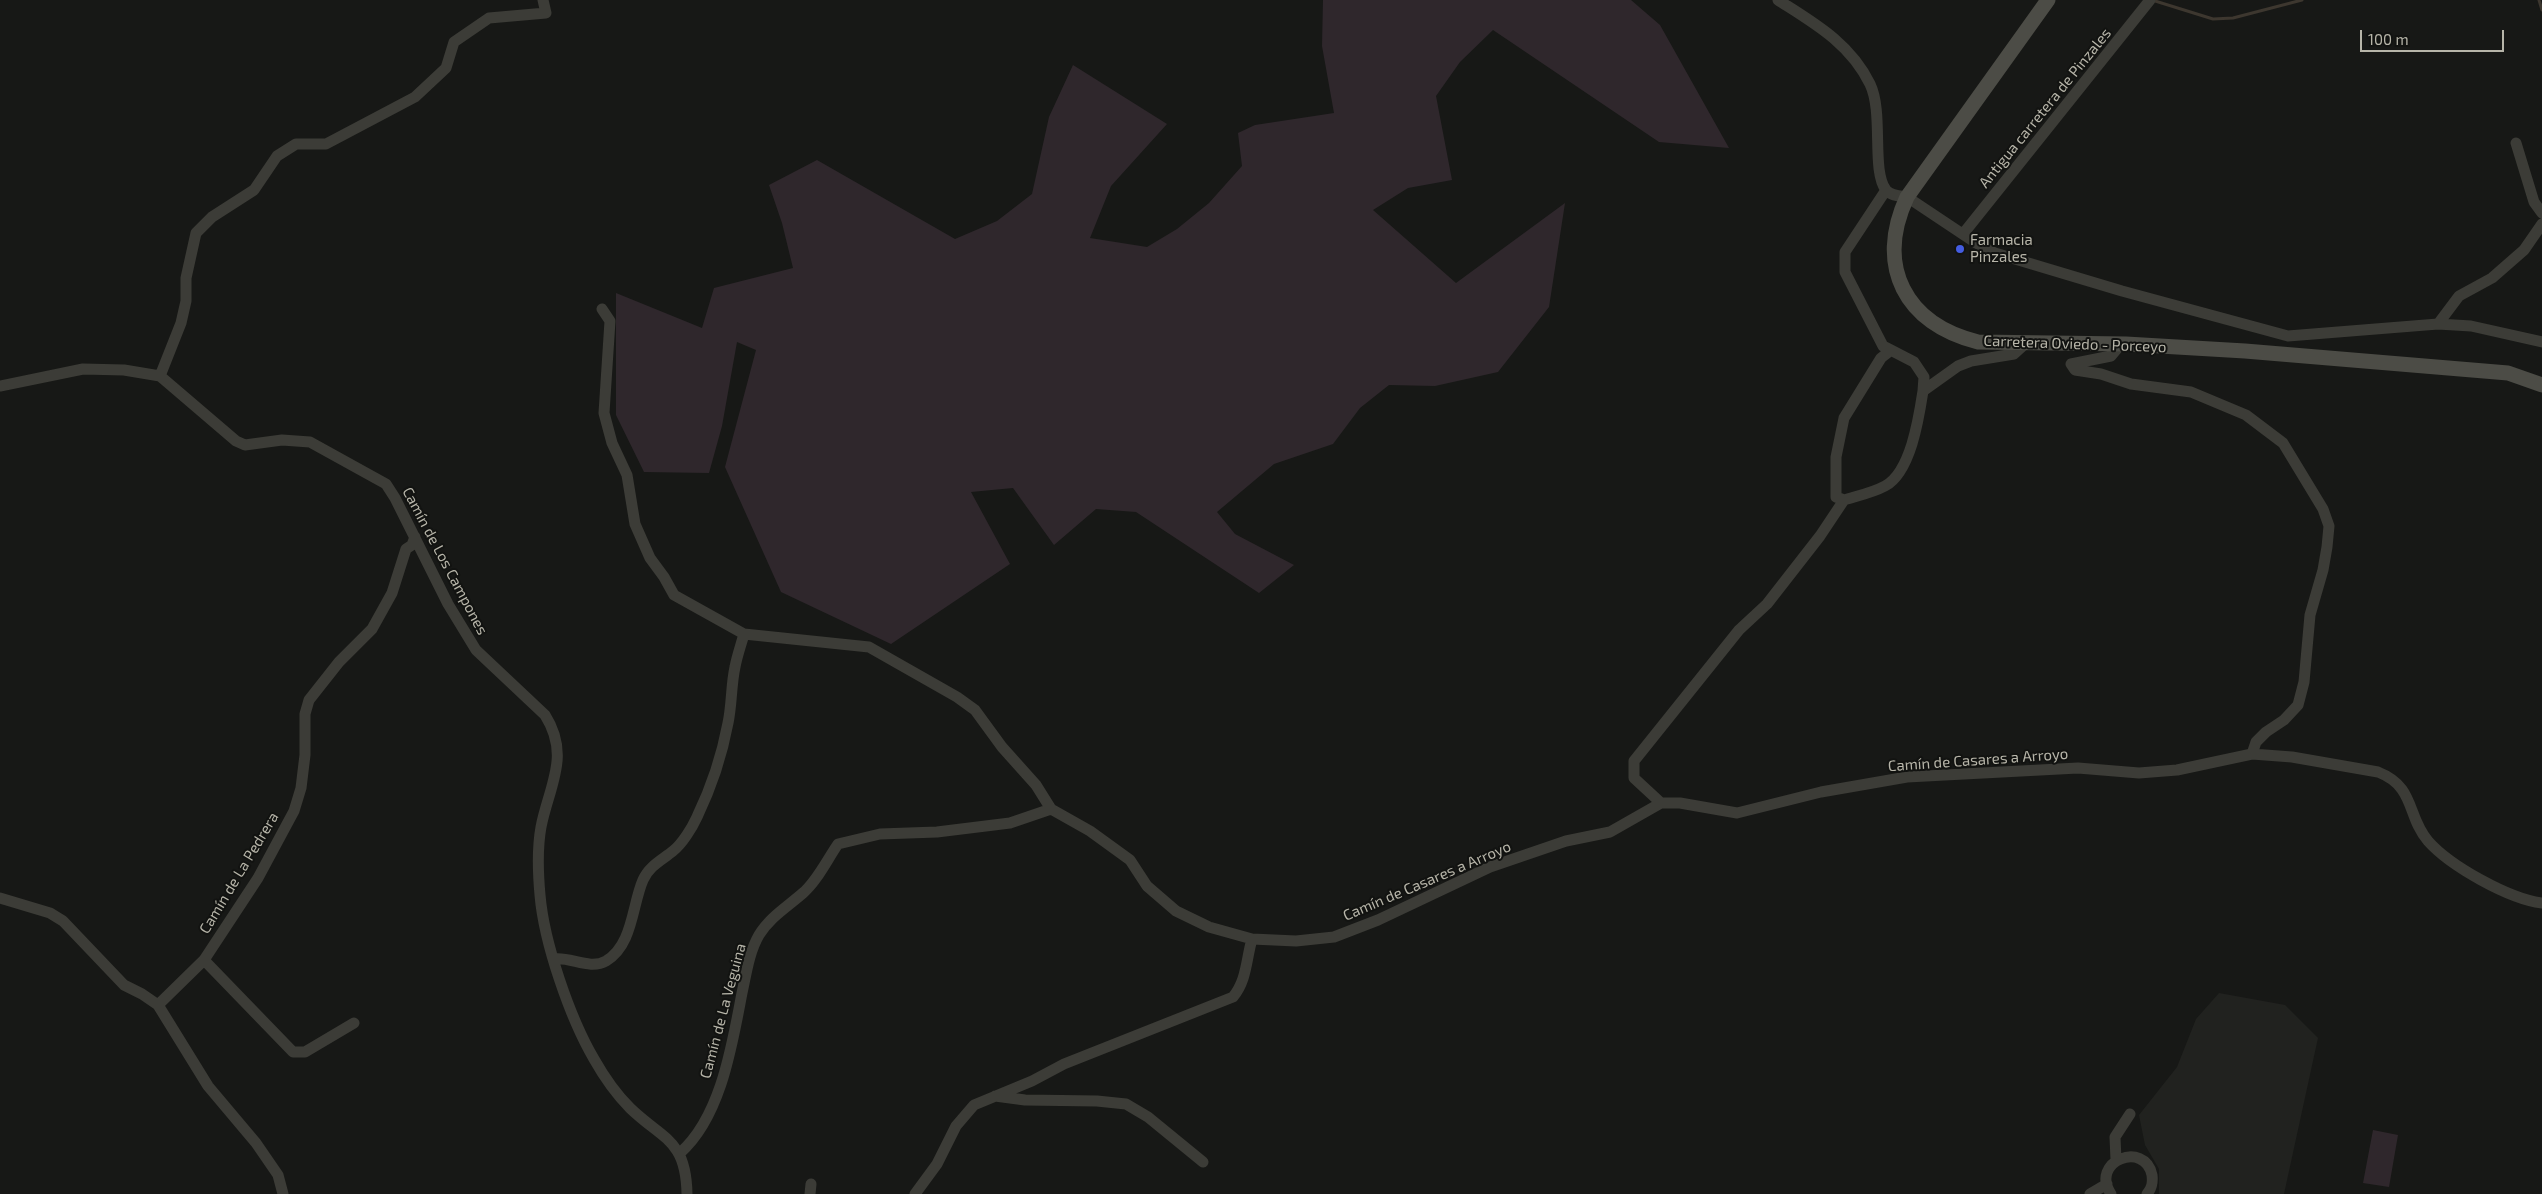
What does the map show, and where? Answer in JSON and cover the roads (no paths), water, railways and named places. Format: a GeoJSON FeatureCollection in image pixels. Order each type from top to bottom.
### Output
{"type":"FeatureCollection","features":[{"type":"Feature","properties":{"kind":"main road","name":"Carretera Oviedo - Porceyo"},"geometry":{"type":"LineString","coordinates":[[2048,0],[1907,197],[1898,216],[1893,241],[1893,258],[1904,290],[1913,306],[1928,320],[1957,336],[1978,342],[2121,344],[2245,351],[2508,373],[2542,386]]}},
{"type":"Feature","properties":{"kind":"street"},"geometry":{"type":"LineString","coordinates":[[0,386],[83,369],[124,370],[160,376],[181,324],[186,301],[186,278],[196,233],[212,217],[254,190],[277,156],[296,144],[326,144],[415,97],[446,68],[454,42],[489,18],[546,13],[543,0]]}},
{"type":"Feature","properties":{"kind":"street"},"geometry":{"type":"LineString","coordinates":[[1778,0],[1826,30],[1841,43],[1871,85],[1877,106],[1879,167],[1886,190],[1896,196],[1907,197],[1995,253],[2122,292],[2288,336],[2438,324],[2471,326],[2542,342]]}},
{"type":"Feature","properties":{"kind":"street","name":"Antigua carretera de Pinzales"},"geometry":{"type":"LineString","coordinates":[[1963,234],[2150,0]]}},
{"type":"Feature","properties":{"kind":"street"},"geometry":{"type":"LineString","coordinates":[[2516,143],[2534,202],[2542,213]]}},
{"type":"Feature","properties":{"kind":"street"},"geometry":{"type":"LineString","coordinates":[[1661,803],[1634,778],[1634,761],[1739,630],[1767,604],[1820,536],[1844,500],[1886,486],[1900,471],[1918,422],[1924,377],[1914,362],[1883,346],[1845,272],[1846,252],[1886,190]]}},
{"type":"Feature","properties":{"kind":"street"},"geometry":{"type":"LineString","coordinates":[[2438,324],[2458,296],[2492,278],[2524,250],[2542,224]]}},
{"type":"Feature","properties":{"kind":"street","name":"Camín de Casares a Arroyo"},"geometry":{"type":"LineString","coordinates":[[602,309],[610,321],[604,413],[612,443],[627,475],[635,524],[650,558],[674,595],[744,634],[869,647],[922,676],[974,710],[1002,747],[1036,785],[1051,809],[1090,832],[1130,860],[1147,886],[1176,911],[1209,927],[1252,939],[1296,941],[1334,937],[1378,920],[1490,867],[1566,842],[1610,832],[1661,803],[1680,803],[1737,813],[1821,792],[1907,777],[2078,768],[2139,773],[2178,770],[2252,754],[2292,756],[2378,772],[2390,777],[2402,786],[2416,822],[2428,841],[2452,861],[2511,895],[2542,903]]}},
{"type":"Feature","properties":{"kind":"street"},"geometry":{"type":"LineString","coordinates":[[1923,390],[1958,366],[1971,361],[2014,354],[2025,344]]}},
{"type":"Feature","properties":{"kind":"street"},"geometry":{"type":"LineString","coordinates":[[2121,344],[2110,356],[2071,364],[2075,370],[2101,374],[2131,384],[2191,392],[2246,415],[2283,443],[2322,509],[2329,526],[2323,570],[2310,615],[2304,682],[2298,705],[2284,720],[2266,732],[2256,742],[2252,754]]}},
{"type":"Feature","properties":{"kind":"street"},"geometry":{"type":"LineString","coordinates":[[1844,500],[1836,497],[1836,457],[1844,418],[1881,358],[1890,351]]}},
{"type":"Feature","properties":{"kind":"street","name":"Camín de Los Campones"},"geometry":{"type":"LineString","coordinates":[[160,376],[236,441],[245,445],[282,440],[310,442],[386,484],[396,498],[448,604],[476,650],[546,715],[553,726],[559,751],[558,767],[541,828],[538,852],[540,896],[554,958],[570,1009],[594,1060],[630,1108],[670,1139],[680,1153]]}},
{"type":"Feature","properties":{"kind":"street","name":"Camín de La Pedrera"},"geometry":{"type":"LineString","coordinates":[[158,1005],[204,960],[258,878],[294,811],[302,780],[305,756],[305,714],[309,700],[339,662],[372,629],[392,593],[406,549],[412,545],[415,538]]}},
{"type":"Feature","properties":{"kind":"street"},"geometry":{"type":"LineString","coordinates":[[554,958],[584,963],[604,962],[616,955],[624,942],[644,878],[654,865],[675,850],[696,819],[710,788],[727,726],[733,697],[735,667],[744,634]]}},
{"type":"Feature","properties":{"kind":"street","name":"Camín de La Veguina"},"geometry":{"type":"LineString","coordinates":[[680,1153],[693,1142],[708,1118],[730,1054],[749,963],[758,936],[776,914],[804,892],[838,844],[880,834],[937,832],[1010,823],[1051,809]]}},
{"type":"Feature","properties":{"kind":"street"},"geometry":{"type":"LineString","coordinates":[[0,898],[50,914],[63,921],[124,985],[158,1005],[208,1086],[256,1143],[278,1175],[283,1194]]}},
{"type":"Feature","properties":{"kind":"street"},"geometry":{"type":"LineString","coordinates":[[915,1194],[937,1164],[956,1126],[974,1105],[1032,1081],[1064,1064],[1233,997],[1243,985],[1246,958],[1252,939]]}},
{"type":"Feature","properties":{"kind":"street"},"geometry":{"type":"LineString","coordinates":[[204,960],[293,1052],[305,1052],[354,1023]]}},
{"type":"Feature","properties":{"kind":"street"},"geometry":{"type":"LineString","coordinates":[[994,1096],[1024,1100],[1097,1101],[1126,1104],[1148,1117],[1203,1162]]}},
{"type":"Feature","properties":{"kind":"street"},"geometry":{"type":"LineString","coordinates":[[2116,1160],[2114,1137],[2130,1114]]}},
{"type":"Feature","properties":{"kind":"street"},"geometry":{"type":"LineString","coordinates":[[680,1153],[687,1194]]}},
{"type":"Feature","properties":{"kind":"street"},"geometry":{"type":"LineString","coordinates":[[2090,1194],[2109,1189],[2107,1173],[2116,1160],[2130,1156],[2144,1161],[2151,1173],[2150,1191]]}},
{"type":"Feature","properties":{"kind":"waterway"},"geometry":{"type":"LineString","coordinates":[[2152,0],[2213,19],[2233,18],[2302,0]]}},
{"type":"Feature","properties":{"kind":"waterway"},"geometry":{"type":"LineString","coordinates":[[2539,0],[2542,10]]}},
{"type":"Feature","properties":{"kind":"place","name":"Farmacia Pinzales"},"geometry":{"type":"Point","coordinates":[1960,249]}}]}
